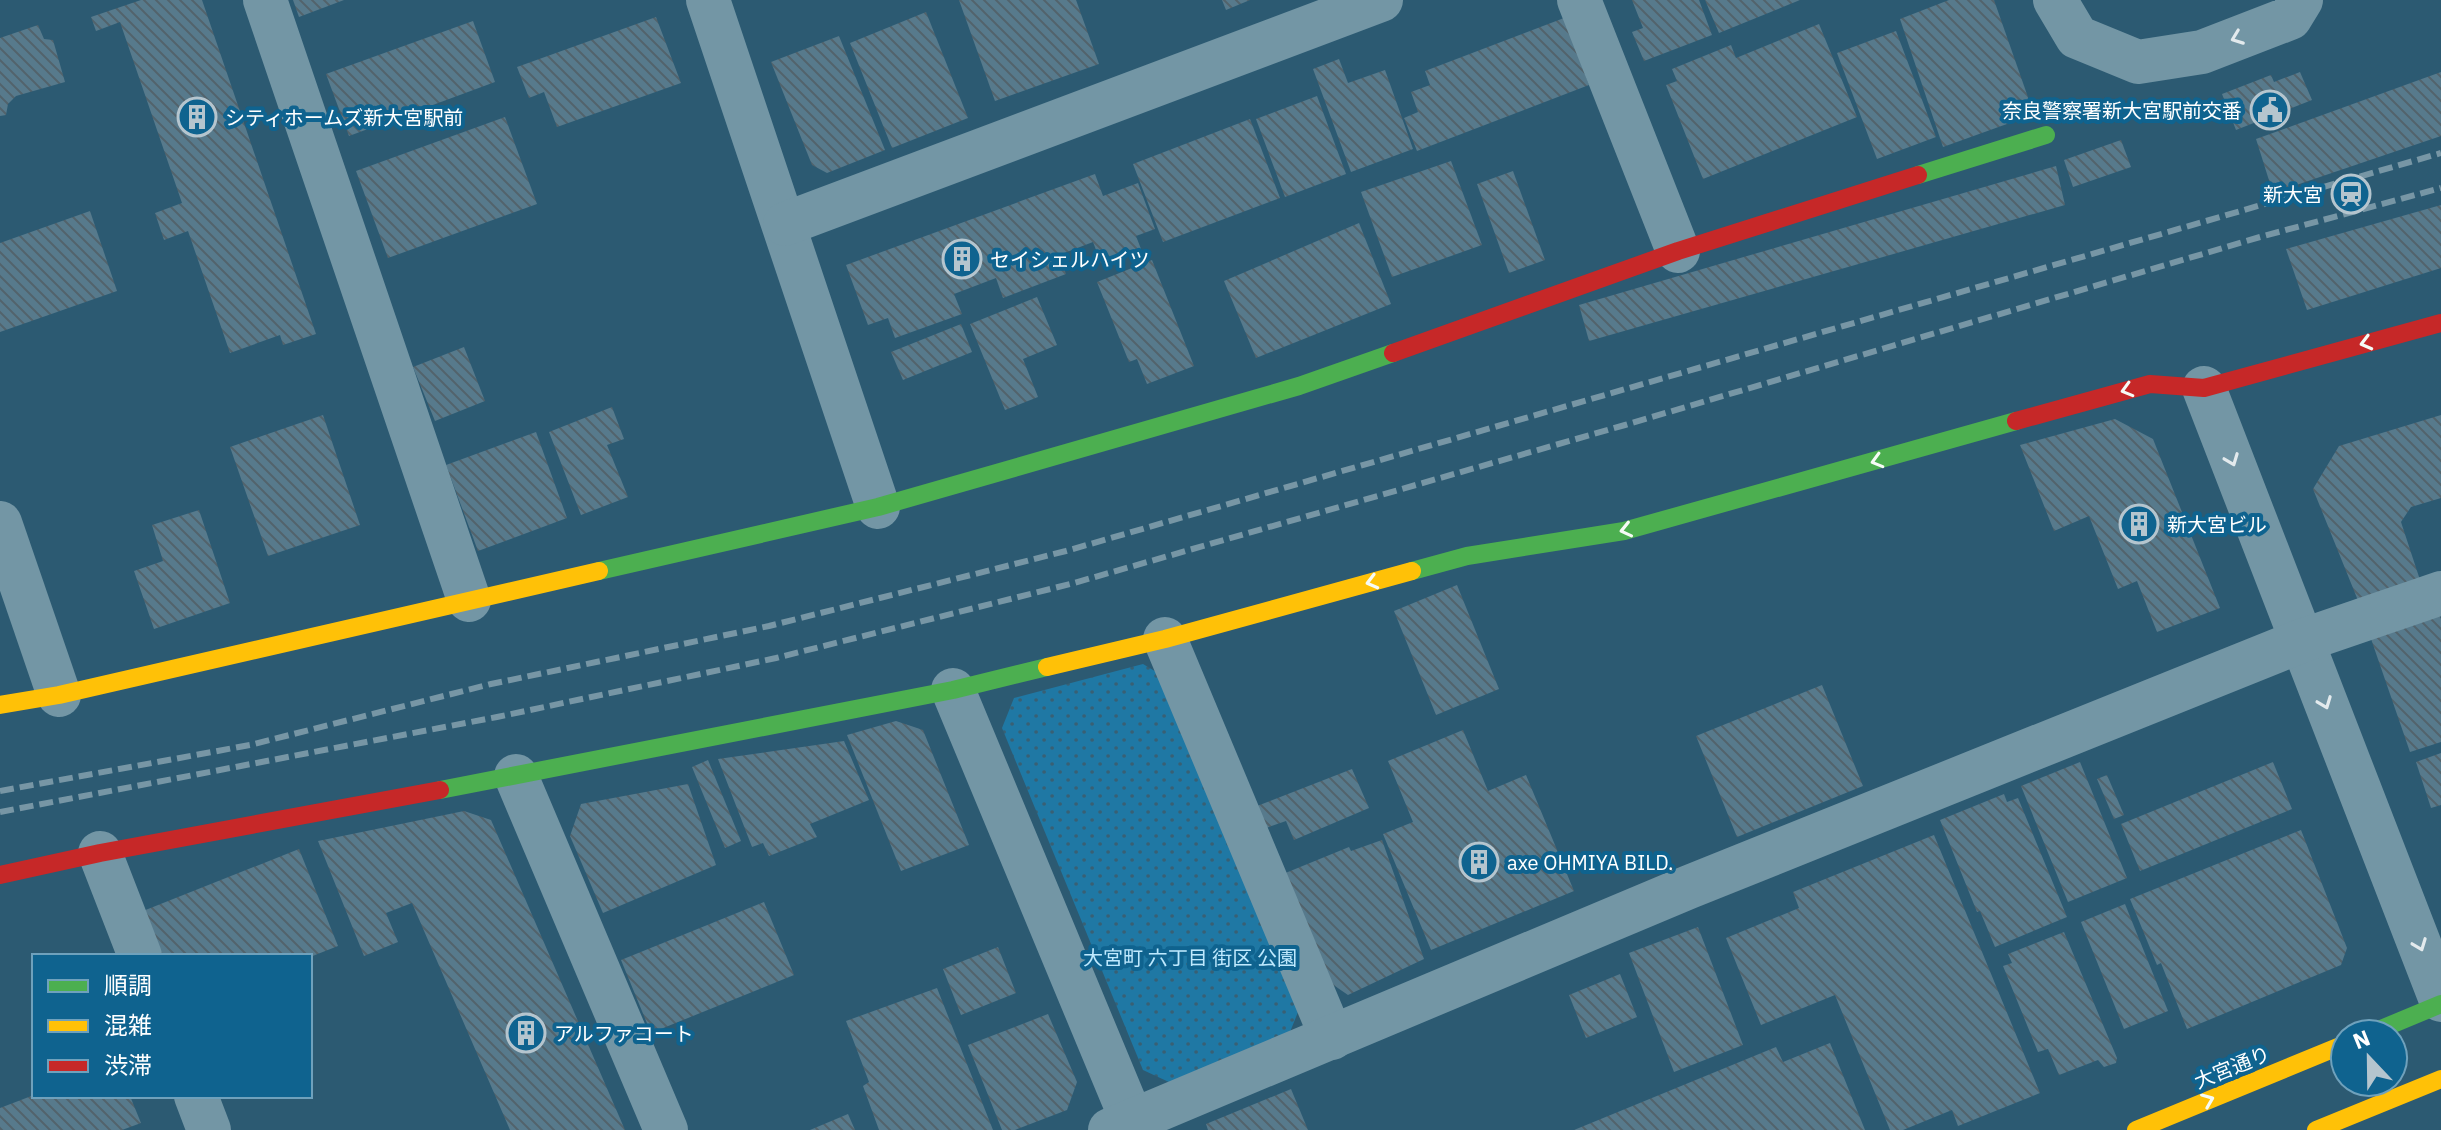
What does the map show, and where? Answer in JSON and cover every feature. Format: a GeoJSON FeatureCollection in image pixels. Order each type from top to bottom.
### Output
{"type":"FeatureCollection","features":[{"type":"Feature","properties":{"kind":"main road"},"geometry":{"type":"LineString","coordinates":[[0,705],[59,695],[878,507],[1299,386],[1678,251],[2046,135]]}},
{"type":"Feature","properties":{"kind":"main road"},"geometry":{"type":"LineString","coordinates":[[0,875],[100,853],[516,776],[953,690],[1165,639],[1467,556],[1624,531],[2150,384],[2204,388],[2441,323]]}},
{"type":"Feature","properties":{"kind":"main road"},"geometry":{"type":"LineString","coordinates":[[2405,1018],[2441,1002]]}},
{"type":"Feature","properties":{"kind":"main road","name":"大宮通り"},"geometry":{"type":"LineString","coordinates":[[2136,1130],[2329,1051]]}},
{"type":"Feature","properties":{"kind":"main road"},"geometry":{"type":"LineString","coordinates":[[2316,1130],[2441,1079]]}},
{"type":"Feature","properties":{"kind":"street"},"geometry":{"type":"LineString","coordinates":[[265,0],[469,600]]}},
{"type":"Feature","properties":{"kind":"street"},"geometry":{"type":"LineString","coordinates":[[708,0],[878,507]]}},
{"type":"Feature","properties":{"kind":"street"},"geometry":{"type":"LineString","coordinates":[[785,224],[1297,14],[1381,0]]}},
{"type":"Feature","properties":{"kind":"street"},"geometry":{"type":"LineString","coordinates":[[1579,0],[1678,251]]}},
{"type":"Feature","properties":{"kind":"street"},"geometry":{"type":"LineString","coordinates":[[2055,0],[2077,37],[2138,62],[2202,52],[2290,18],[2301,0]]}},
{"type":"Feature","properties":{"kind":"street"},"geometry":{"type":"LineString","coordinates":[[2204,388],[2441,1002]]}},
{"type":"Feature","properties":{"kind":"street"},"geometry":{"type":"LineString","coordinates":[[0,523],[59,695]]}},
{"type":"Feature","properties":{"kind":"street"},"geometry":{"type":"LineString","coordinates":[[953,690],[1126,1127],[1689,887],[2301,641],[2441,593]]}},
{"type":"Feature","properties":{"kind":"street"},"geometry":{"type":"LineString","coordinates":[[1165,639],[1332,1038]]}},
{"type":"Feature","properties":{"kind":"street"},"geometry":{"type":"LineString","coordinates":[[516,776],[666,1130]]}},
{"type":"Feature","properties":{"kind":"street"},"geometry":{"type":"LineString","coordinates":[[100,853],[139,954]]}},
{"type":"Feature","properties":{"kind":"street"},"geometry":{"type":"LineString","coordinates":[[197,1098],[209,1130]]}},
{"type":"Feature","properties":{"kind":"green space","name":"大宮町 六丁目 街区 公園"},"geometry":{"type":"Polygon","coordinates":[[[1143,664],[1168,679],[1302,1002],[1290,1032],[1171,1083],[1143,1070],[1002,728],[1014,698],[1143,664]]]}},
{"type":"Feature","properties":{"kind":"building","name":"シティホームズ新大宮駅前"},"geometry":{"type":"Polygon","coordinates":[[[141,0],[202,0],[316,334],[283,345],[280,335],[230,353],[188,231],[164,240],[155,213],[182,203],[120,22],[96,31],[91,17],[141,0]]]}},
{"type":"Feature","properties":{"kind":"building"},"geometry":{"type":"Polygon","coordinates":[[[293,0],[344,0],[299,17],[293,0]]]}},
{"type":"Feature","properties":{"kind":"building"},"geometry":{"type":"Polygon","coordinates":[[[959,0],[1076,0],[1099,64],[995,101],[959,0]]]}},
{"type":"Feature","properties":{"kind":"building"},"geometry":{"type":"Polygon","coordinates":[[[1222,0],[1250,0],[1226,10],[1222,0]]]}},
{"type":"Feature","properties":{"kind":"building"},"geometry":{"type":"Polygon","coordinates":[[[1632,0],[1699,0],[1712,35],[1644,61],[1632,32],[1643,28],[1632,0]]]}},
{"type":"Feature","properties":{"kind":"building"},"geometry":{"type":"Polygon","coordinates":[[[1705,0],[1800,0],[1719,33],[1705,0]]]}},
{"type":"Feature","properties":{"kind":"building"},"geometry":{"type":"Polygon","coordinates":[[[1949,0],[1994,0],[2030,103],[2018,120],[1943,147],[1900,19],[1949,0]]]}},
{"type":"Feature","properties":{"kind":"building"},"geometry":{"type":"Polygon","coordinates":[[[926,12],[968,118],[892,148],[850,43],[926,12]]]}},
{"type":"Feature","properties":{"kind":"building"},"geometry":{"type":"Polygon","coordinates":[[[656,17],[681,83],[557,127],[544,92],[529,98],[517,67],[656,17]]]}},
{"type":"Feature","properties":{"kind":"building"},"geometry":{"type":"Polygon","coordinates":[[[1564,18],[1589,85],[1417,151],[1404,118],[1418,112],[1411,92],[1430,85],[1425,71],[1564,18]]]}},
{"type":"Feature","properties":{"kind":"building"},"geometry":{"type":"Polygon","coordinates":[[[473,21],[495,82],[349,136],[326,74],[473,21]]]}},
{"type":"Feature","properties":{"kind":"building"},"geometry":{"type":"Polygon","coordinates":[[[1819,24],[1857,117],[1703,179],[1666,85],[1677,81],[1672,69],[1731,45],[1736,58],[1819,24]]]}},
{"type":"Feature","properties":{"kind":"building"},"geometry":{"type":"Polygon","coordinates":[[[38,25],[44,39],[53,40],[65,82],[16,96],[8,104],[6,115],[0,116],[0,38],[38,25]]]}},
{"type":"Feature","properties":{"kind":"building"},"geometry":{"type":"Polygon","coordinates":[[[1896,31],[1936,137],[1877,159],[1837,53],[1896,31]]]}},
{"type":"Feature","properties":{"kind":"building"},"geometry":{"type":"Polygon","coordinates":[[[839,36],[885,150],[827,173],[812,165],[771,62],[839,36]]]}},
{"type":"Feature","properties":{"kind":"building"},"geometry":{"type":"Polygon","coordinates":[[[1339,59],[1348,83],[1385,70],[1413,149],[1351,172],[1313,69],[1339,59]]]}},
{"type":"Feature","properties":{"kind":"building"},"geometry":{"type":"Polygon","coordinates":[[[2300,72],[2312,100],[2236,130],[2222,94],[2271,75],[2274,82],[2300,72]]]}},
{"type":"Feature","properties":{"kind":"building"},"geometry":{"type":"Polygon","coordinates":[[[2441,72],[2441,136],[2273,193],[2256,139],[2441,72]]]}},
{"type":"Feature","properties":{"kind":"building"},"geometry":{"type":"Polygon","coordinates":[[[1317,96],[1346,174],[1285,197],[1256,119],[1317,96]]]}},
{"type":"Feature","properties":{"kind":"building"},"geometry":{"type":"Polygon","coordinates":[[[505,117],[537,204],[388,258],[356,171],[505,117]]]}},
{"type":"Feature","properties":{"kind":"building"},"geometry":{"type":"Polygon","coordinates":[[[1250,119],[1280,198],[1163,242],[1133,164],[1250,119]]]}},
{"type":"Feature","properties":{"kind":"building"},"geometry":{"type":"Polygon","coordinates":[[[2121,140],[2131,167],[2073,187],[2064,160],[2121,140]]]}},
{"type":"Feature","properties":{"kind":"building"},"geometry":{"type":"Polygon","coordinates":[[[1451,161],[1482,245],[1392,277],[1361,192],[1451,161]]]}},
{"type":"Feature","properties":{"kind":"building"},"geometry":{"type":"Polygon","coordinates":[[[2056,166],[2065,205],[1589,341],[1579,305],[2056,166]]]}},
{"type":"Feature","properties":{"kind":"building"},"geometry":{"type":"Polygon","coordinates":[[[1513,171],[1545,260],[1509,273],[1477,184],[1513,171]]]}},
{"type":"Feature","properties":{"kind":"building","name":"セイシェルハイツ"},"geometry":{"type":"Polygon","coordinates":[[[1095,174],[1103,196],[1138,183],[1155,229],[1136,236],[1141,249],[1101,263],[1093,242],[1059,255],[1066,274],[1003,298],[996,278],[954,294],[962,314],[895,338],[888,318],[868,325],[846,265],[1095,174]]]}},
{"type":"Feature","properties":{"kind":"building"},"geometry":{"type":"Polygon","coordinates":[[[2441,205],[2441,268],[2307,310],[2286,249],[2441,205]]]}},
{"type":"Feature","properties":{"kind":"building"},"geometry":{"type":"Polygon","coordinates":[[[90,211],[117,291],[0,332],[0,243],[90,211]]]}},
{"type":"Feature","properties":{"kind":"building"},"geometry":{"type":"Polygon","coordinates":[[[1359,223],[1391,304],[1256,358],[1224,281],[1359,223]]]}},
{"type":"Feature","properties":{"kind":"building"},"geometry":{"type":"Polygon","coordinates":[[[1152,260],[1194,366],[1147,384],[1137,359],[1129,362],[1097,282],[1152,260]]]}},
{"type":"Feature","properties":{"kind":"building"},"geometry":{"type":"Polygon","coordinates":[[[1037,297],[1057,345],[1023,359],[1038,397],[1005,410],[970,324],[1037,297]]]}},
{"type":"Feature","properties":{"kind":"building"},"geometry":{"type":"Polygon","coordinates":[[[961,324],[972,352],[903,380],[891,352],[961,324]]]}},
{"type":"Feature","properties":{"kind":"building"},"geometry":{"type":"Polygon","coordinates":[[[464,347],[485,401],[435,421],[413,367],[464,347]]]}},
{"type":"Feature","properties":{"kind":"building"},"geometry":{"type":"Polygon","coordinates":[[[612,407],[624,439],[607,445],[628,497],[581,515],[549,432],[612,407]]]}},
{"type":"Feature","properties":{"kind":"building"},"geometry":{"type":"Polygon","coordinates":[[[323,415],[360,525],[268,556],[230,447],[323,415]]]}},
{"type":"Feature","properties":{"kind":"building"},"geometry":{"type":"Polygon","coordinates":[[[2441,415],[2441,498],[2411,507],[2401,522],[2421,583],[2359,603],[2313,489],[2339,446],[2441,415]]]}},
{"type":"Feature","properties":{"kind":"building","name":"新大宮ビル"},"geometry":{"type":"Polygon","coordinates":[[[2115,419],[2153,439],[2220,608],[2157,632],[2137,581],[2118,589],[2089,516],[2054,531],[2020,445],[2115,419]]]}},
{"type":"Feature","properties":{"kind":"building"},"geometry":{"type":"Polygon","coordinates":[[[536,432],[567,518],[478,551],[446,465],[536,432]]]}},
{"type":"Feature","properties":{"kind":"building"},"geometry":{"type":"Polygon","coordinates":[[[199,510],[230,603],[154,629],[134,571],[163,561],[152,525],[199,510]]]}},
{"type":"Feature","properties":{"kind":"building"},"geometry":{"type":"Polygon","coordinates":[[[1457,585],[1499,689],[1436,715],[1394,611],[1457,585]]]}},
{"type":"Feature","properties":{"kind":"building"},"geometry":{"type":"Polygon","coordinates":[[[2439,613],[2441,742],[2410,752],[2370,636],[2439,613]]]}},
{"type":"Feature","properties":{"kind":"building"},"geometry":{"type":"Polygon","coordinates":[[[1822,685],[1863,786],[1737,837],[1696,736],[1822,685]]]}},
{"type":"Feature","properties":{"kind":"building"},"geometry":{"type":"Polygon","coordinates":[[[896,721],[923,730],[969,845],[901,871],[847,735],[896,721]]]}},
{"type":"Feature","properties":{"kind":"building","name":"axe OHMIYA BILD."},"geometry":{"type":"Polygon","coordinates":[[[1463,730],[1488,791],[1526,775],[1574,891],[1431,950],[1383,834],[1413,822],[1388,761],[1463,730]]]}},
{"type":"Feature","properties":{"kind":"building"},"geometry":{"type":"Polygon","coordinates":[[[844,741],[869,800],[810,824],[817,837],[769,856],[763,843],[752,847],[718,759],[844,741]]]}},
{"type":"Feature","properties":{"kind":"building"},"geometry":{"type":"Polygon","coordinates":[[[2441,753],[2441,805],[2431,808],[2416,762],[2441,753]]]}},
{"type":"Feature","properties":{"kind":"building"},"geometry":{"type":"Polygon","coordinates":[[[708,760],[741,841],[725,848],[692,767],[708,760]]]}},
{"type":"Feature","properties":{"kind":"building"},"geometry":{"type":"Polygon","coordinates":[[[2080,762],[2127,878],[2068,902],[2021,786],[2080,762]]]}},
{"type":"Feature","properties":{"kind":"building"},"geometry":{"type":"Polygon","coordinates":[[[2273,762],[2292,809],[2140,871],[2121,824],[2273,762]]]}},
{"type":"Feature","properties":{"kind":"building"},"geometry":{"type":"Polygon","coordinates":[[[1352,769],[1369,808],[1294,840],[1286,821],[1266,828],[1257,806],[1352,769]]]}},
{"type":"Feature","properties":{"kind":"building"},"geometry":{"type":"Polygon","coordinates":[[[2107,775],[2124,815],[2114,819],[2097,779],[2107,775]]]}},
{"type":"Feature","properties":{"kind":"building"},"geometry":{"type":"Polygon","coordinates":[[[688,784],[716,865],[603,913],[570,836],[581,804],[688,784]]]}},
{"type":"Feature","properties":{"kind":"building"},"geometry":{"type":"Polygon","coordinates":[[[2004,794],[2007,802],[2018,798],[2067,917],[1995,947],[1980,911],[1977,912],[1940,820],[2004,794]]]}},
{"type":"Feature","properties":{"kind":"building","name":"アルファコート"},"geometry":{"type":"Polygon","coordinates":[[[464,811],[491,820],[625,1130],[510,1130],[412,903],[386,913],[398,942],[364,956],[318,841],[464,811]]]}},
{"type":"Feature","properties":{"kind":"building"},"geometry":{"type":"Polygon","coordinates":[[[2301,830],[2347,948],[2341,965],[2187,1029],[2161,963],[2157,965],[2130,899],[2301,830]]]}},
{"type":"Feature","properties":{"kind":"building"},"geometry":{"type":"Polygon","coordinates":[[[1934,835],[2040,1093],[1958,1126],[1952,1110],[1903,1130],[1890,1130],[1835,995],[1761,1025],[1726,938],[1799,908],[1793,892],[1934,835]]]}},
{"type":"Feature","properties":{"kind":"building"},"geometry":{"type":"Polygon","coordinates":[[[1382,840],[1424,959],[1348,995],[1329,982],[1283,874],[1349,847],[1351,851],[1382,840]]]}},
{"type":"Feature","properties":{"kind":"building"},"geometry":{"type":"Polygon","coordinates":[[[299,849],[338,946],[312,956],[160,954],[143,911],[299,849]]]}},
{"type":"Feature","properties":{"kind":"building"},"geometry":{"type":"Polygon","coordinates":[[[764,902],[794,975],[651,1033],[621,960],[764,902]]]}},
{"type":"Feature","properties":{"kind":"building"},"geometry":{"type":"Polygon","coordinates":[[[2125,904],[2168,1011],[2124,1029],[2081,922],[2125,904]]]}},
{"type":"Feature","properties":{"kind":"building"},"geometry":{"type":"Polygon","coordinates":[[[1698,927],[1743,1045],[1674,1072],[1629,953],[1698,927]]]}},
{"type":"Feature","properties":{"kind":"building"},"geometry":{"type":"Polygon","coordinates":[[[2064,932],[2117,1058],[2116,1063],[2104,1067],[2098,1060],[2059,1075],[2048,1049],[2038,1052],[2003,966],[2012,963],[2008,954],[2064,932]]]}},
{"type":"Feature","properties":{"kind":"building"},"geometry":{"type":"Polygon","coordinates":[[[998,947],[1016,993],[961,1015],[943,969],[998,947]]]}},
{"type":"Feature","properties":{"kind":"building"},"geometry":{"type":"Polygon","coordinates":[[[1620,974],[1637,1017],[1586,1038],[1569,995],[1620,974]]]}},
{"type":"Feature","properties":{"kind":"building"},"geometry":{"type":"Polygon","coordinates":[[[937,988],[993,1130],[879,1130],[863,1086],[869,1082],[846,1021],[937,988]]]}},
{"type":"Feature","properties":{"kind":"building"},"geometry":{"type":"Polygon","coordinates":[[[1048,1014],[1077,1082],[1067,1110],[1015,1130],[1002,1130],[968,1045],[1048,1014]]]}},
{"type":"Feature","properties":{"kind":"building"},"geometry":{"type":"Polygon","coordinates":[[[1830,1043],[1865,1130],[1574,1130],[1776,1047],[1783,1062],[1830,1043]]]}},
{"type":"Feature","properties":{"kind":"building"},"geometry":{"type":"Polygon","coordinates":[[[1291,1089],[1308,1130],[1208,1130],[1206,1124],[1291,1089]]]}},
{"type":"Feature","properties":{"kind":"building"},"geometry":{"type":"Polygon","coordinates":[[[32,1096],[131,1098],[141,1123],[122,1130],[0,1130],[0,1108],[32,1096]]]}},
{"type":"Feature","properties":{"kind":"building"},"geometry":{"type":"Polygon","coordinates":[[[848,1114],[855,1130],[810,1130],[848,1114]]]}},
{"type":"Feature","properties":{"kind":"railway"},"geometry":{"type":"LineString","coordinates":[[0,791],[250,745],[491,684],[769,626],[1066,551],[2441,153]]}},
{"type":"Feature","properties":{"kind":"railway"},"geometry":{"type":"LineString","coordinates":[[0,812],[497,717],[776,658],[1074,583],[1625,425],[2260,237],[2441,188]]}},
{"type":"Feature","properties":{"kind":"traffic: fast"},"geometry":{"type":"LineString","coordinates":[[1918,175],[2046,135]]}},
{"type":"Feature","properties":{"kind":"traffic: fast"},"geometry":{"type":"LineString","coordinates":[[599,571],[878,507],[1299,386],[1393,353]]}},
{"type":"Feature","properties":{"kind":"traffic: fast"},"geometry":{"type":"LineString","coordinates":[[1412,571],[1467,556],[1624,531],[2016,421]]}},
{"type":"Feature","properties":{"kind":"traffic: fast"},"geometry":{"type":"LineString","coordinates":[[440,790],[953,690],[1047,667]]}},
{"type":"Feature","properties":{"kind":"traffic: fast"},"geometry":{"type":"LineString","coordinates":[[2407,1018],[2441,1004]]}},
{"type":"Feature","properties":{"kind":"traffic: slow"},"geometry":{"type":"LineString","coordinates":[[0,705],[59,695],[599,571]]}},
{"type":"Feature","properties":{"kind":"traffic: slow"},"geometry":{"type":"LineString","coordinates":[[1047,667],[1165,639],[1412,571]]}},
{"type":"Feature","properties":{"kind":"traffic: slow"},"geometry":{"type":"LineString","coordinates":[[2136,1130],[2329,1051]]}},
{"type":"Feature","properties":{"kind":"traffic: slow"},"geometry":{"type":"LineString","coordinates":[[2316,1130],[2441,1079]]}},
{"type":"Feature","properties":{"kind":"traffic: jam"},"geometry":{"type":"LineString","coordinates":[[1393,353],[1678,251],[1918,175]]}},
{"type":"Feature","properties":{"kind":"traffic: jam"},"geometry":{"type":"LineString","coordinates":[[2016,421],[2150,384],[2204,388],[2441,323]]}},
{"type":"Feature","properties":{"kind":"traffic: jam"},"geometry":{"type":"LineString","coordinates":[[0,875],[100,853],[440,790]]}},
{"type":"Feature","properties":{"kind":"place","name":"奈良警察署新大宮駅前交番"},"geometry":{"type":"Point","coordinates":[2270,110]}},
{"type":"Feature","properties":{"kind":"place","name":"シティホームズ新大宮駅前"},"geometry":{"type":"Point","coordinates":[197,117]}},
{"type":"Feature","properties":{"kind":"place","name":"新大宮"},"geometry":{"type":"Point","coordinates":[2351,194]}},
{"type":"Feature","properties":{"kind":"place","name":"セイシェルハイツ"},"geometry":{"type":"Point","coordinates":[962,259]}},
{"type":"Feature","properties":{"kind":"place","name":"新大宮ビル"},"geometry":{"type":"Point","coordinates":[2139,524]}},
{"type":"Feature","properties":{"kind":"place","name":"axe OHMIYA BILD."},"geometry":{"type":"Point","coordinates":[1479,862]}},
{"type":"Feature","properties":{"kind":"place","name":"アルファコート"},"geometry":{"type":"Point","coordinates":[526,1033]}}]}
